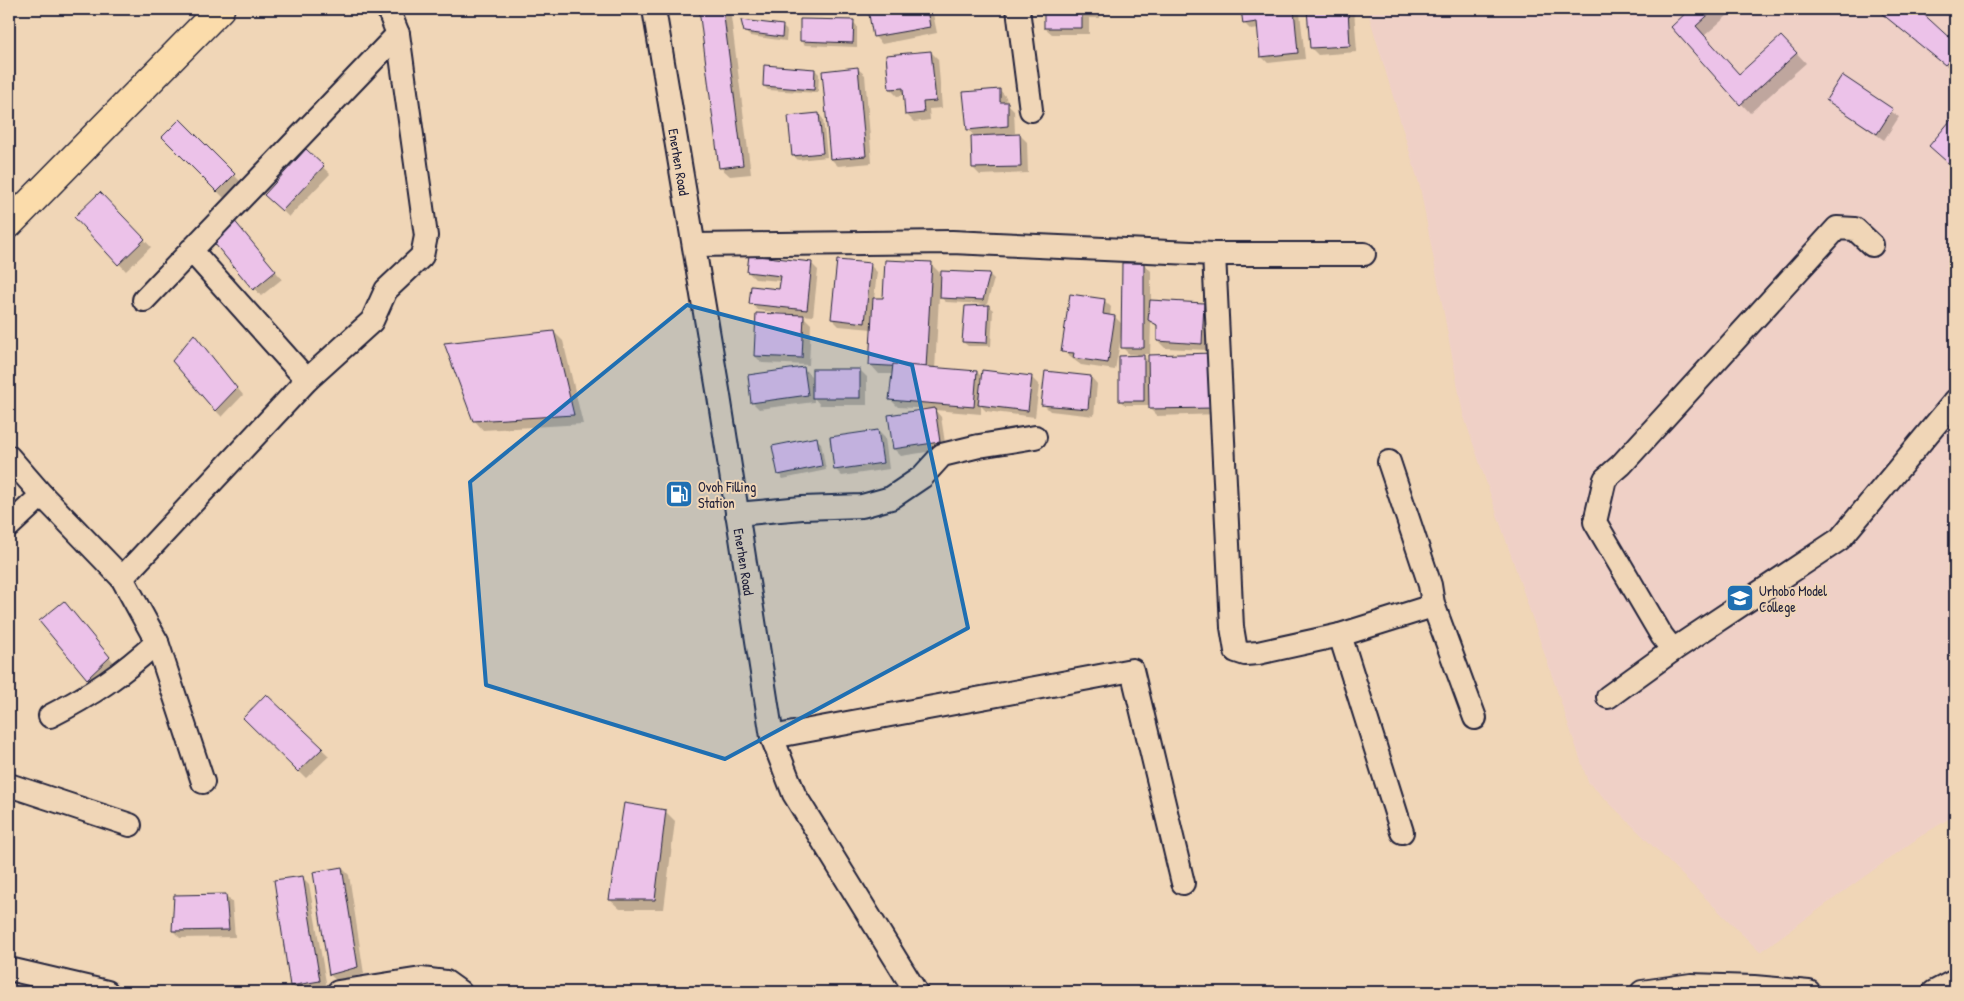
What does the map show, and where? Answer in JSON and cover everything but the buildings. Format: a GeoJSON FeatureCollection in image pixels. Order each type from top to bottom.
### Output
{"type":"FeatureCollection","features":[{"type":"Feature","properties":{"kind":"main road"},"geometry":{"type":"LineString","coordinates":[[9,224],[220,9]]}},
{"type":"Feature","properties":{"kind":"street"},"geometry":{"type":"LineString","coordinates":[[122,578],[307,380],[372,321],[386,290],[422,256],[426,236],[398,34],[388,9]]}},
{"type":"Feature","properties":{"kind":"street","name":"Enerhen Road"},"geometry":{"type":"LineString","coordinates":[[654,9],[694,245],[772,737],[794,794],[916,992]]}},
{"type":"Feature","properties":{"kind":"street"},"geometry":{"type":"LineString","coordinates":[[1018,9],[1031,110]]}},
{"type":"Feature","properties":{"kind":"street"},"geometry":{"type":"LineString","coordinates":[[144,300],[398,34]]}},
{"type":"Feature","properties":{"kind":"street"},"geometry":{"type":"LineString","coordinates":[[1673,650],[1662,636],[1595,522],[1605,479],[1621,464],[1837,228],[1855,229],[1872,245]]}},
{"type":"Feature","properties":{"kind":"street"},"geometry":{"type":"LineString","coordinates":[[694,245],[952,242],[1214,254],[1364,254]]}},
{"type":"Feature","properties":{"kind":"street"},"geometry":{"type":"LineString","coordinates":[[192,250],[307,380]]}},
{"type":"Feature","properties":{"kind":"street"},"geometry":{"type":"LineString","coordinates":[[1214,254],[1232,627],[1236,651],[1245,654],[1258,653],[1340,635],[1423,609],[1433,604]]}},
{"type":"Feature","properties":{"kind":"street"},"geometry":{"type":"LineString","coordinates":[[1608,697],[1673,650],[1840,539],[1955,401]]}},
{"type":"Feature","properties":{"kind":"street"},"geometry":{"type":"LineString","coordinates":[[737,514],[802,508],[862,506],[892,498],[922,477],[942,455],[979,446],[1035,437]]}},
{"type":"Feature","properties":{"kind":"street"},"geometry":{"type":"LineString","coordinates":[[9,457],[42,495],[122,578],[157,642],[203,782]]}},
{"type":"Feature","properties":{"kind":"street"},"geometry":{"type":"LineString","coordinates":[[1389,462],[1430,585],[1433,604],[1475,718]]}},
{"type":"Feature","properties":{"kind":"street"},"geometry":{"type":"LineString","coordinates":[[9,526],[42,495]]}},
{"type":"Feature","properties":{"kind":"street"},"geometry":{"type":"LineString","coordinates":[[1340,635],[1402,832]]}},
{"type":"Feature","properties":{"kind":"street"},"geometry":{"type":"LineString","coordinates":[[50,716],[101,688],[125,672],[157,642]]}},
{"type":"Feature","properties":{"kind":"street"},"geometry":{"type":"LineString","coordinates":[[772,737],[1132,670],[1183,883]]}},
{"type":"Feature","properties":{"kind":"street"},"geometry":{"type":"LineString","coordinates":[[9,785],[130,825]]}},
{"type":"Feature","properties":{"kind":"street"},"geometry":{"type":"LineString","coordinates":[[9,969],[69,989],[106,992]]}},
{"type":"Feature","properties":{"kind":"street"},"geometry":{"type":"LineString","coordinates":[[338,992],[421,979],[446,982],[460,992]]}},
{"type":"Feature","properties":{"kind":"street"},"geometry":{"type":"LineString","coordinates":[[1934,992],[1955,981]]}},
{"type":"Feature","properties":{"kind":"street"},"geometry":{"type":"LineString","coordinates":[[1642,992],[1692,985],[1809,992]]}},
{"type":"Feature","properties":{"kind":"highlighted area"},"geometry":{"type":"Polygon","coordinates":[[[687,305],[912,365],[968,628],[725,759],[486,685],[470,482],[687,305]]]}},
{"type":"Feature","properties":{"kind":"shaded area","name":"Urhobo Model College"},"geometry":{"type":"Polygon","coordinates":[[[1367,9],[1955,9],[1955,815],[1918,838],[1760,952],[1588,782],[1463,414],[1420,187],[1367,9]]]}},
{"type":"Feature","properties":{"kind":"place","name":"Ovoh Filling Station"},"geometry":{"type":"Point","coordinates":[679,494]}},
{"type":"Feature","properties":{"kind":"place","name":"Urhobo Model College"},"geometry":{"type":"Point","coordinates":[1740,598]}}]}
